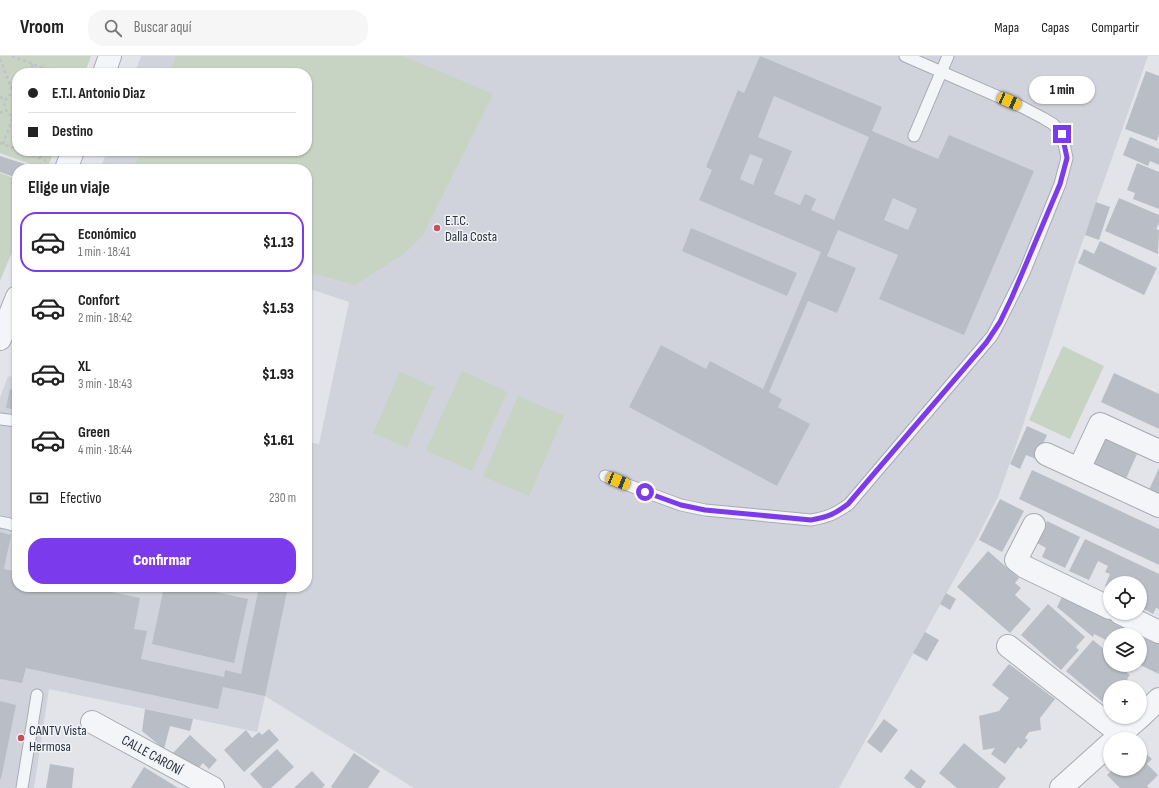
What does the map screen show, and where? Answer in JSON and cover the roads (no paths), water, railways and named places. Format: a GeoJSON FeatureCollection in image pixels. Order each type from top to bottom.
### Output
{"type":"FeatureCollection","features":[{"type":"Feature","properties":{"kind":"street"},"geometry":{"type":"LineString","coordinates":[[106,68],[110,56]]}},
{"type":"Feature","properties":{"kind":"street"},"geometry":{"type":"LineString","coordinates":[[2,330],[12,308]]}},
{"type":"Feature","properties":{"kind":"street"},"geometry":{"type":"LineString","coordinates":[[1079,469],[1100,424],[1159,451]]}},
{"type":"Feature","properties":{"kind":"street"},"geometry":{"type":"LineString","coordinates":[[1046,454],[1159,506]]}},
{"type":"Feature","properties":{"kind":"street"},"geometry":{"type":"LineString","coordinates":[[1034,526],[1016,560],[1025,567],[1103,605]]}},
{"type":"Feature","properties":{"kind":"street"},"geometry":{"type":"LineString","coordinates":[[1134,620],[1159,632]]}},
{"type":"Feature","properties":{"kind":"street"},"geometry":{"type":"LineString","coordinates":[[1008,646],[1107,732]]}},
{"type":"Feature","properties":{"kind":"street"},"geometry":{"type":"LineString","coordinates":[[1147,711],[1159,700]]}},
{"type":"Feature","properties":{"kind":"street","name":"CALLE CARONÍ"},"geometry":{"type":"LineString","coordinates":[[92,722],[213,788]]}},
{"type":"Feature","properties":{"kind":"street"},"geometry":{"type":"LineString","coordinates":[[1123,732],[1132,724]]}},
{"type":"Feature","properties":{"kind":"street"},"geometry":{"type":"LineString","coordinates":[[1061,788],[1103,750]]}},
{"type":"Feature","properties":{"kind":"lane"},"geometry":{"type":"LineString","coordinates":[[605,476],[681,505],[705,510],[811,520],[826,517],[837,512],[848,504],[986,343],[1000,322],[1024,273],[1060,184],[1067,158],[1062,134],[1053,124],[1022,107],[905,56]]}},
{"type":"Feature","properties":{"kind":"lane"},"geometry":{"type":"LineString","coordinates":[[914,136],[948,56]]}},
{"type":"Feature","properties":{"kind":"lane"},"geometry":{"type":"LineString","coordinates":[[0,419],[12,420]]}},
{"type":"Feature","properties":{"kind":"lane"},"geometry":{"type":"LineString","coordinates":[[0,522],[12,526]]}},
{"type":"Feature","properties":{"kind":"lane"},"geometry":{"type":"LineString","coordinates":[[22,788],[37,695]]}},
{"type":"Feature","properties":{"kind":"place","name":"E.T.C. Dalla Costa"},"geometry":{"type":"Point","coordinates":[437,228]}},
{"type":"Feature","properties":{"kind":"place","name":"CANTV Vista Hermosa"},"geometry":{"type":"Point","coordinates":[21,738]}}]}
